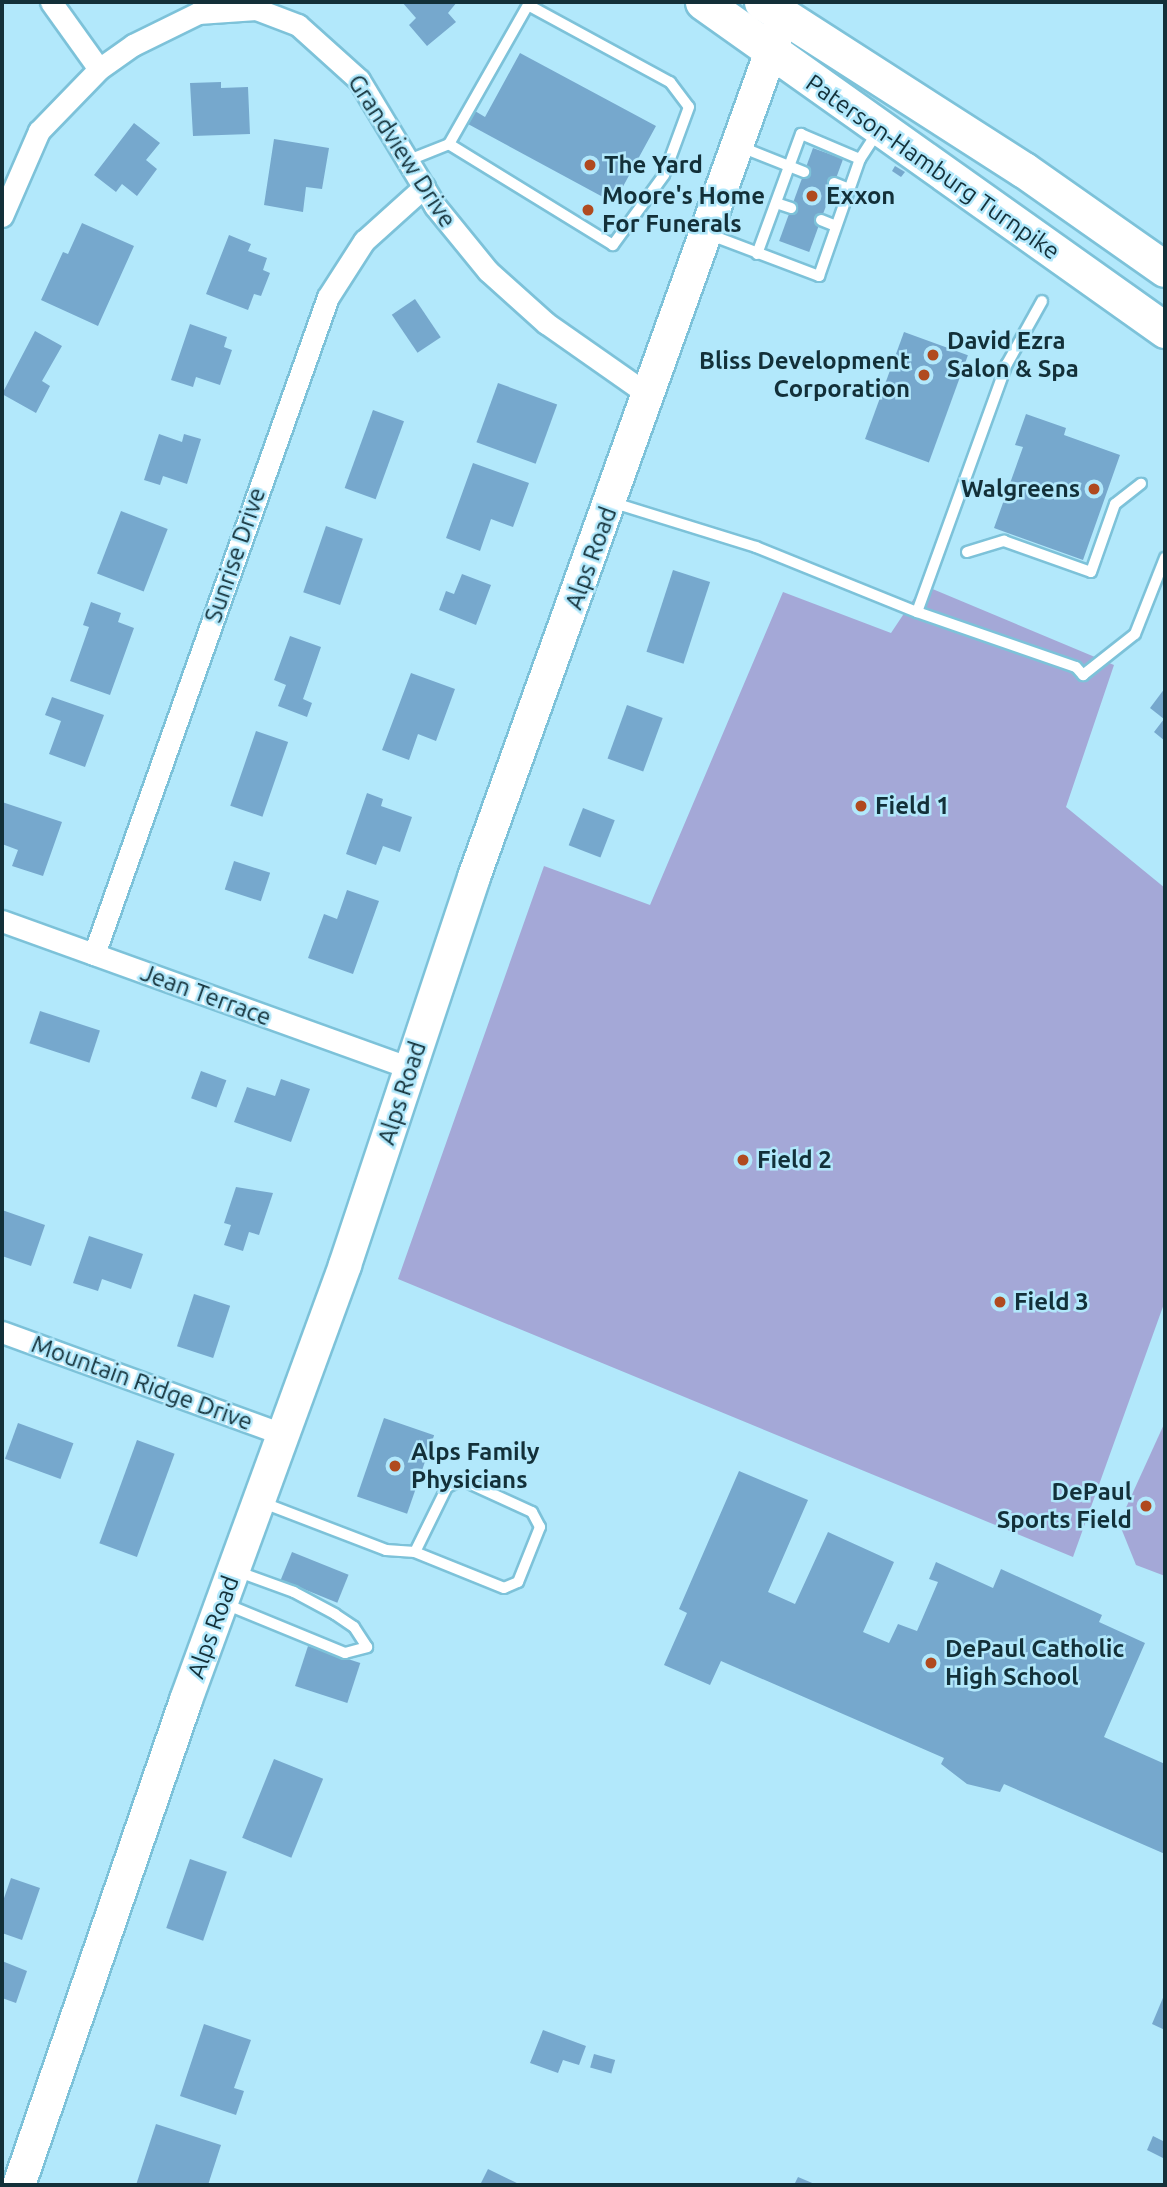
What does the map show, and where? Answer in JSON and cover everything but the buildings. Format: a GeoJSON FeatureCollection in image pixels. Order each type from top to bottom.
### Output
{"type":"FeatureCollection","features":[{"type":"Feature","properties":{"kind":"main road","name":"Paterson-Hamburg Turnpike"},"geometry":{"type":"LineString","coordinates":[[703,2],[1165,330]]}},
{"type":"Feature","properties":{"kind":"main road","name":"Paterson-Hamburg Turnpike"},"geometry":{"type":"LineString","coordinates":[[779,7],[1024,170],[1165,269]]}},
{"type":"Feature","properties":{"kind":"main road","name":"Alps Road"},"geometry":{"type":"LineString","coordinates":[[19,2185],[411,1068],[474,877],[739,146],[771,51],[779,7]]}},
{"type":"Feature","properties":{"kind":"street"},"geometry":{"type":"LineString","coordinates":[[51,2],[99,69]]}},
{"type":"Feature","properties":{"kind":"street","name":"Grandview Drive"},"geometry":{"type":"LineString","coordinates":[[2,216],[39,131],[99,69],[157,32],[198,13],[256,9],[282,16],[328,48],[359,80],[447,223],[516,298],[649,395]]}},
{"type":"Feature","properties":{"kind":"street","name":"Sunrise Drive"},"geometry":{"type":"LineString","coordinates":[[94,954],[328,297],[364,241],[424,187]]}},
{"type":"Feature","properties":{"kind":"street","name":"Jean Terrace"},"geometry":{"type":"LineString","coordinates":[[2,920],[411,1068]]}},
{"type":"Feature","properties":{"kind":"street","name":"Mountain Ridge Drive"},"geometry":{"type":"LineString","coordinates":[[2,1332],[283,1434]]}},
{"type":"Feature","properties":{"kind":"lane"},"geometry":{"type":"LineString","coordinates":[[409,160],[449,144],[529,4],[670,82],[689,107],[664,174],[613,245],[449,144]]}},
{"type":"Feature","properties":{"kind":"lane"},"geometry":{"type":"LineString","coordinates":[[708,234],[819,276],[860,159],[881,128]]}},
{"type":"Feature","properties":{"kind":"lane"},"geometry":{"type":"LineString","coordinates":[[757,254],[800,134],[860,159]]}},
{"type":"Feature","properties":{"kind":"lane"},"geometry":{"type":"LineString","coordinates":[[739,146],[804,172]]}},
{"type":"Feature","properties":{"kind":"lane"},"geometry":{"type":"LineString","coordinates":[[834,183],[849,189]]}},
{"type":"Feature","properties":{"kind":"lane"},"geometry":{"type":"LineString","coordinates":[[776,203],[791,208]]}},
{"type":"Feature","properties":{"kind":"lane"},"geometry":{"type":"LineString","coordinates":[[821,219],[836,226]]}},
{"type":"Feature","properties":{"kind":"lane"},"geometry":{"type":"LineString","coordinates":[[917,612],[1007,364],[1042,301]]}},
{"type":"Feature","properties":{"kind":"lane"},"geometry":{"type":"LineString","coordinates":[[968,552],[1003,541],[1091,572],[1115,504],[1141,484]]}},
{"type":"Feature","properties":{"kind":"lane"},"geometry":{"type":"LineString","coordinates":[[611,502],[756,547],[917,612],[1076,667],[1083,675],[1136,634],[1165,558]]}},
{"type":"Feature","properties":{"kind":"lane"},"geometry":{"type":"LineString","coordinates":[[259,1501],[386,1550],[415,1552],[504,1588],[518,1582],[540,1527],[532,1512],[462,1480],[447,1487],[415,1552]]}},
{"type":"Feature","properties":{"kind":"lane"},"geometry":{"type":"LineString","coordinates":[[222,1602],[345,1653],[367,1647],[354,1627],[323,1607],[233,1570]]}},
{"type":"Feature","properties":{"kind":"shaded area"},"geometry":{"type":"Polygon","coordinates":[[[923,585],[1114,665],[1066,807],[1165,888],[1165,1301],[1073,1557],[398,1279],[544,866],[650,905],[783,592],[891,633],[923,585]]]}},
{"type":"Feature","properties":{"kind":"shaded area","name":"DePaul Sports Field"},"geometry":{"type":"Polygon","coordinates":[[[1165,1422],[1165,1576],[1136,1565],[1119,1523],[1165,1422]]]}},
{"type":"Feature","properties":{"kind":"place","name":"The Yard"},"geometry":{"type":"Point","coordinates":[590,165]}},
{"type":"Feature","properties":{"kind":"place","name":"Exxon"},"geometry":{"type":"Point","coordinates":[812,196]}},
{"type":"Feature","properties":{"kind":"place","name":"Moore's Home For Funerals"},"geometry":{"type":"Point","coordinates":[588,210]}},
{"type":"Feature","properties":{"kind":"place","name":"David Ezra Salon & Spa"},"geometry":{"type":"Point","coordinates":[933,355]}},
{"type":"Feature","properties":{"kind":"place","name":"Bliss Development Corporation"},"geometry":{"type":"Point","coordinates":[924,375]}},
{"type":"Feature","properties":{"kind":"place","name":"Walgreens"},"geometry":{"type":"Point","coordinates":[1094,489]}},
{"type":"Feature","properties":{"kind":"place","name":"Field 1"},"geometry":{"type":"Point","coordinates":[861,806]}},
{"type":"Feature","properties":{"kind":"place","name":"Field 2"},"geometry":{"type":"Point","coordinates":[743,1160]}},
{"type":"Feature","properties":{"kind":"place","name":"Field 3"},"geometry":{"type":"Point","coordinates":[1000,1302]}},
{"type":"Feature","properties":{"kind":"place","name":"Alps Family Physicians"},"geometry":{"type":"Point","coordinates":[395,1466]}},
{"type":"Feature","properties":{"kind":"place","name":"DePaul Sports Field"},"geometry":{"type":"Point","coordinates":[1146,1506]}},
{"type":"Feature","properties":{"kind":"place","name":"DePaul Catholic High School"},"geometry":{"type":"Point","coordinates":[931,1663]}}]}
